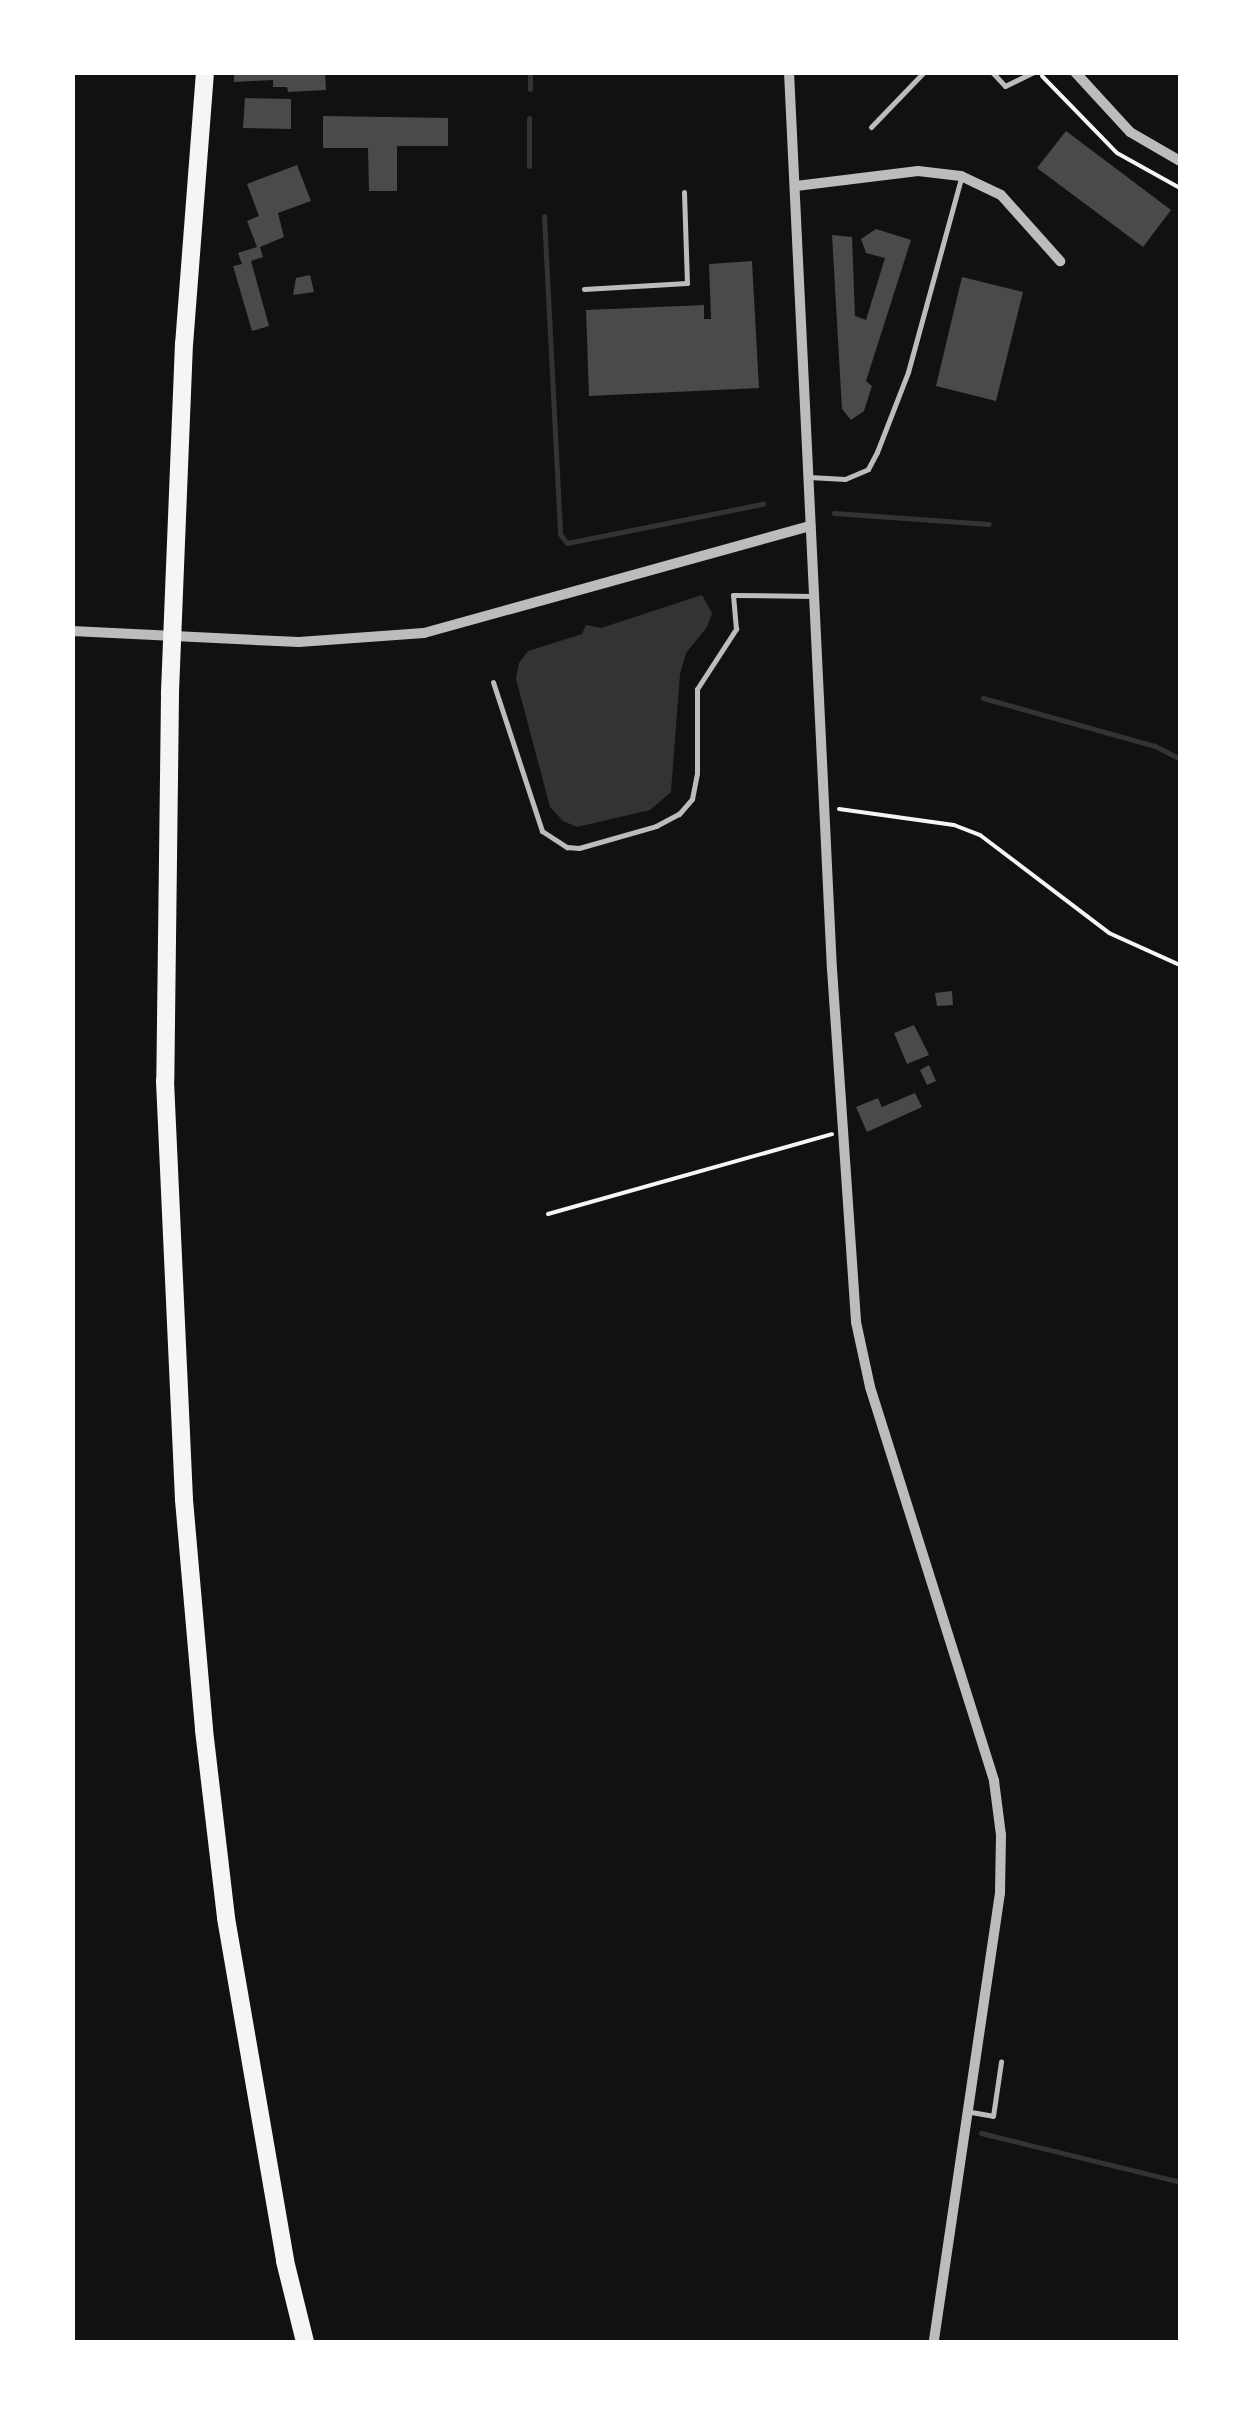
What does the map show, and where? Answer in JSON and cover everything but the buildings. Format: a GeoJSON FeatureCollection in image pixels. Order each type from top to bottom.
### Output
{"type":"FeatureCollection","features":[{"type":"Feature","properties":{"kind":"main road"},"geometry":{"type":"LineString","coordinates":[[205,72],[184,343],[170,695],[168,1141],[184,1500],[208,1767],[226,1918],[285,2261],[305,2342]]}},
{"type":"Feature","properties":{"kind":"street"},"geometry":{"type":"LineString","coordinates":[[789,72],[841,1131],[856,1322],[870,1387],[994,1781],[1002,1835],[1000,1893],[934,2342]]}},
{"type":"Feature","properties":{"kind":"street"},"geometry":{"type":"LineString","coordinates":[[1075,72],[1130,132],[1180,162]]}},
{"type":"Feature","properties":{"kind":"street"},"geometry":{"type":"LineString","coordinates":[[796,186],[918,171],[962,176],[1001,195],[1060,261]]}},
{"type":"Feature","properties":{"kind":"street"},"geometry":{"type":"LineString","coordinates":[[72,632],[121,631],[299,642],[424,633],[810,526]]}},
{"type":"Feature","properties":{"kind":"lane"},"geometry":{"type":"LineString","coordinates":[[872,126],[924,72]]}},
{"type":"Feature","properties":{"kind":"lane"},"geometry":{"type":"LineString","coordinates":[[992,72],[1006,86],[1036,72]]}},
{"type":"Feature","properties":{"kind":"lane"},"geometry":{"type":"LineString","coordinates":[[809,477],[844,478],[868,468],[877,452],[908,372],[962,176]]}},
{"type":"Feature","properties":{"kind":"lane"},"geometry":{"type":"LineString","coordinates":[[584,289],[688,282],[684,192]]}},
{"type":"Feature","properties":{"kind":"lane"},"geometry":{"type":"LineString","coordinates":[[493,682],[542,831],[567,848],[579,848],[656,826],[679,814],[692,799],[697,773],[697,688],[736,630],[733,595],[813,596]]}},
{"type":"Feature","properties":{"kind":"lane"},"geometry":{"type":"LineString","coordinates":[[968,2111],[992,2116],[1001,2062]]}},
{"type":"Feature","properties":{"kind":"path"},"geometry":{"type":"LineString","coordinates":[[1036,72],[1117,153],[1180,188]]}},
{"type":"Feature","properties":{"kind":"path"},"geometry":{"type":"LineString","coordinates":[[824,807],[954,825],[980,835],[1110,933],[1180,965]]}},
{"type":"Feature","properties":{"kind":"path"},"geometry":{"type":"LineString","coordinates":[[548,1214],[841,1131]]}},
{"type":"Feature","properties":{"kind":"shaded area"},"geometry":{"type":"Polygon","coordinates":[[[702,595],[712,613],[707,627],[686,653],[680,674],[671,792],[650,810],[577,827],[563,821],[550,807],[516,679],[519,663],[528,651],[582,634],[586,625],[601,628],[702,595]]]}},
{"type":"Feature","properties":{"kind":"waterway"},"geometry":{"type":"LineString","coordinates":[[530,72],[530,89]]}},
{"type":"Feature","properties":{"kind":"waterway"},"geometry":{"type":"LineString","coordinates":[[529,118],[529,166]]}},
{"type":"Feature","properties":{"kind":"waterway"},"geometry":{"type":"LineString","coordinates":[[544,216],[560,534],[567,543],[763,504]]}},
{"type":"Feature","properties":{"kind":"waterway"},"geometry":{"type":"LineString","coordinates":[[834,513],[989,524]]}},
{"type":"Feature","properties":{"kind":"waterway"},"geometry":{"type":"LineString","coordinates":[[983,698],[1155,746],[1180,759]]}},
{"type":"Feature","properties":{"kind":"waterway"},"geometry":{"type":"LineString","coordinates":[[981,2133],[1180,2182]]}}]}
